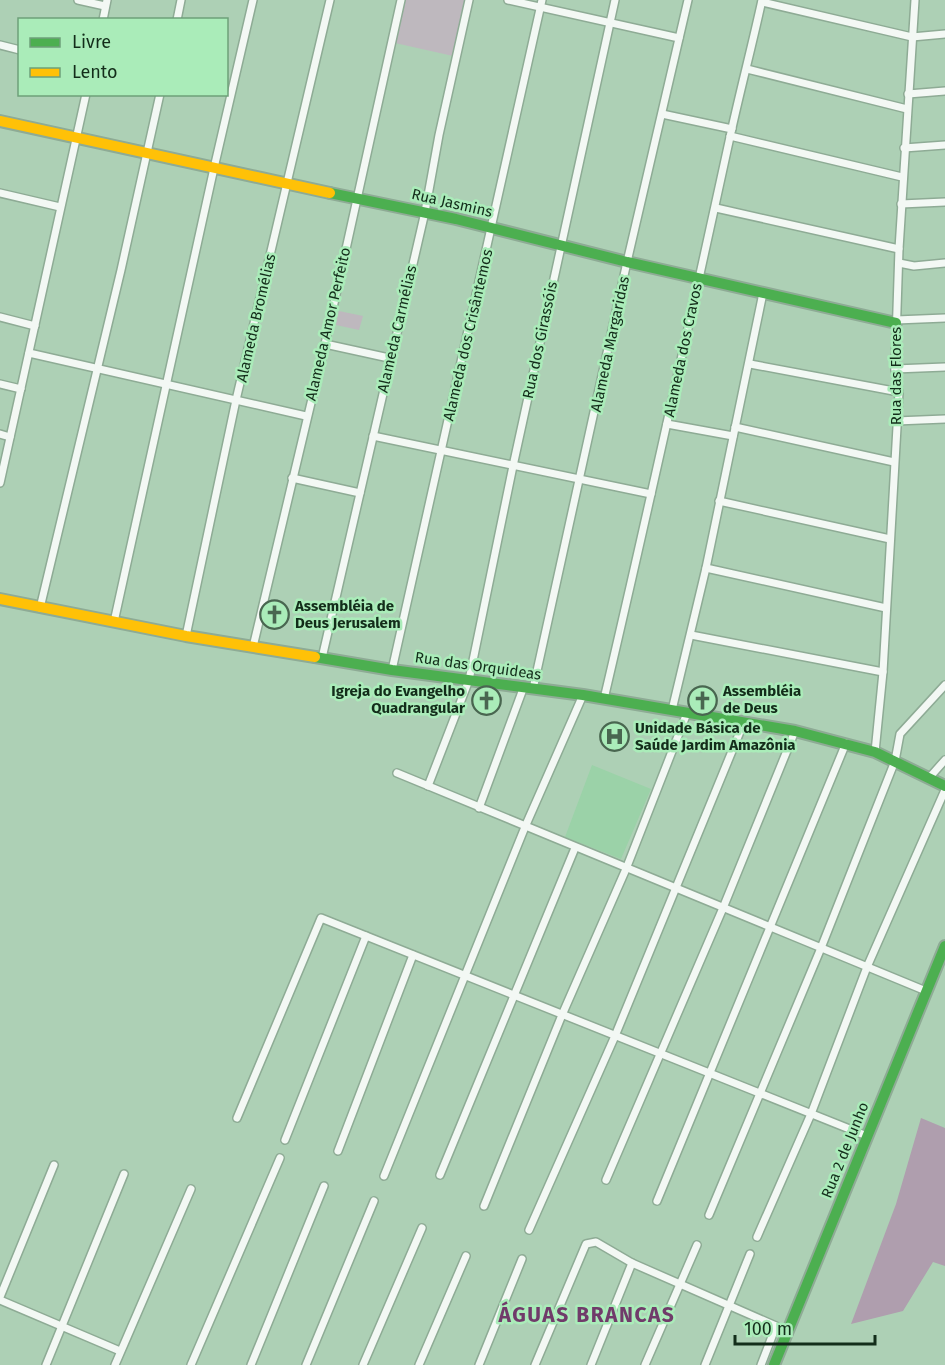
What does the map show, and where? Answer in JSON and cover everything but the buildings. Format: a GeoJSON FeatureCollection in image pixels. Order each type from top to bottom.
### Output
{"type":"FeatureCollection","features":[{"type":"Feature","properties":{"kind":"street"},"geometry":{"type":"LineString","coordinates":[[78,0],[106,3],[102,18]]}},
{"type":"Feature","properties":{"kind":"street"},"geometry":{"type":"LineString","coordinates":[[178,18],[182,0]]}},
{"type":"Feature","properties":{"kind":"street"},"geometry":{"type":"LineString","coordinates":[[114,622],[253,0]]}},
{"type":"Feature","properties":{"kind":"street","name":"Alameda Bromélias"},"geometry":{"type":"LineString","coordinates":[[186,636],[236,400],[330,0]]}},
{"type":"Feature","properties":{"kind":"street","name":"Alameda Amor Perfeito"},"geometry":{"type":"LineString","coordinates":[[253,647],[401,0]]}},
{"type":"Feature","properties":{"kind":"street","name":"Alameda Carmélias"},"geometry":{"type":"LineString","coordinates":[[322,657],[389,358],[425,212],[439,135],[469,0]]}},
{"type":"Feature","properties":{"kind":"street"},"geometry":{"type":"LineString","coordinates":[[508,0],[541,3],[610,23],[680,38]]}},
{"type":"Feature","properties":{"kind":"street","name":"Rua dos Girassóis"},"geometry":{"type":"LineString","coordinates":[[428,786],[469,680],[513,465],[615,0]]}},
{"type":"Feature","properties":{"kind":"street","name":"Alameda Margaridas"},"geometry":{"type":"LineString","coordinates":[[479,808],[528,689],[580,480],[627,262],[688,0]]}},
{"type":"Feature","properties":{"kind":"street","name":"Rua das Flores"},"geometry":{"type":"LineString","coordinates":[[875,752],[883,672],[899,392],[895,369],[896,322],[902,177],[915,0]]}},
{"type":"Feature","properties":{"kind":"street"},"geometry":{"type":"LineString","coordinates":[[762,1],[912,37],[945,34]]}},
{"type":"Feature","properties":{"kind":"street","name":"Alameda dos Cravos"},"geometry":{"type":"LineString","coordinates":[[604,699],[762,1]]}},
{"type":"Feature","properties":{"kind":"street","name":"Alameda dos Crisântemos"},"geometry":{"type":"LineString","coordinates":[[392,670],[541,3]]}},
{"type":"Feature","properties":{"kind":"street"},"geometry":{"type":"LineString","coordinates":[[0,45],[18,50]]}},
{"type":"Feature","properties":{"kind":"street"},"geometry":{"type":"LineString","coordinates":[[747,69],[907,109]]}},
{"type":"Feature","properties":{"kind":"street"},"geometry":{"type":"LineString","coordinates":[[908,94],[945,91]]}},
{"type":"Feature","properties":{"kind":"street"},"geometry":{"type":"LineString","coordinates":[[0,483],[86,96]]}},
{"type":"Feature","properties":{"kind":"street"},"geometry":{"type":"LineString","coordinates":[[40,608],[98,368],[160,96]]}},
{"type":"Feature","properties":{"kind":"street"},"geometry":{"type":"LineString","coordinates":[[662,114],[902,177]]}},
{"type":"Feature","properties":{"kind":"street","name":"Rua Jasmins"},"geometry":{"type":"LineString","coordinates":[[0,121],[425,212],[627,262],[896,322]]}},
{"type":"Feature","properties":{"kind":"street"},"geometry":{"type":"LineString","coordinates":[[904,148],[945,145]]}},
{"type":"Feature","properties":{"kind":"street"},"geometry":{"type":"LineString","coordinates":[[0,193],[60,207]]}},
{"type":"Feature","properties":{"kind":"street"},"geometry":{"type":"LineString","coordinates":[[901,204],[945,202]]}},
{"type":"Feature","properties":{"kind":"street"},"geometry":{"type":"LineString","coordinates":[[716,208],[899,249]]}},
{"type":"Feature","properties":{"kind":"street"},"geometry":{"type":"LineString","coordinates":[[899,263],[914,266],[945,263]]}},
{"type":"Feature","properties":{"kind":"street"},"geometry":{"type":"LineString","coordinates":[[672,710],[706,568],[764,293]]}},
{"type":"Feature","properties":{"kind":"street"},"geometry":{"type":"LineString","coordinates":[[0,317],[35,326]]}},
{"type":"Feature","properties":{"kind":"street"},"geometry":{"type":"LineString","coordinates":[[896,322],[945,318]]}},
{"type":"Feature","properties":{"kind":"street"},"geometry":{"type":"LineString","coordinates":[[324,344],[389,358]]}},
{"type":"Feature","properties":{"kind":"street"},"geometry":{"type":"LineString","coordinates":[[29,353],[306,416]]}},
{"type":"Feature","properties":{"kind":"street"},"geometry":{"type":"LineString","coordinates":[[750,364],[899,392]]}},
{"type":"Feature","properties":{"kind":"street"},"geometry":{"type":"LineString","coordinates":[[895,369],[945,367]]}},
{"type":"Feature","properties":{"kind":"street"},"geometry":{"type":"LineString","coordinates":[[0,384],[21,389]]}},
{"type":"Feature","properties":{"kind":"street"},"geometry":{"type":"LineString","coordinates":[[896,421],[945,419]]}},
{"type":"Feature","properties":{"kind":"street"},"geometry":{"type":"LineString","coordinates":[[667,423],[733,436]]}},
{"type":"Feature","properties":{"kind":"street"},"geometry":{"type":"LineString","coordinates":[[735,426],[894,462]]}},
{"type":"Feature","properties":{"kind":"street"},"geometry":{"type":"LineString","coordinates":[[0,434],[10,437]]}},
{"type":"Feature","properties":{"kind":"street"},"geometry":{"type":"LineString","coordinates":[[373,436],[651,494]]}},
{"type":"Feature","properties":{"kind":"street"},"geometry":{"type":"LineString","coordinates":[[292,478],[360,493]]}},
{"type":"Feature","properties":{"kind":"street"},"geometry":{"type":"LineString","coordinates":[[719,501],[890,539]]}},
{"type":"Feature","properties":{"kind":"street"},"geometry":{"type":"LineString","coordinates":[[706,568],[886,608]]}},
{"type":"Feature","properties":{"kind":"street","name":"Rua das Orquideas"},"geometry":{"type":"LineString","coordinates":[[0,599],[186,636],[392,670],[583,695],[795,731],[875,752],[945,788]]}},
{"type":"Feature","properties":{"kind":"street"},"geometry":{"type":"LineString","coordinates":[[691,635],[883,672]]}},
{"type":"Feature","properties":{"kind":"street"},"geometry":{"type":"LineString","coordinates":[[708,1215],[821,948],[895,761],[900,734],[945,685]]}},
{"type":"Feature","properties":{"kind":"street"},"geometry":{"type":"LineString","coordinates":[[384,1176],[525,827],[583,695]]}},
{"type":"Feature","properties":{"kind":"street"},"geometry":{"type":"LineString","coordinates":[[484,1206],[562,1015],[626,868],[687,713]]}},
{"type":"Feature","properties":{"kind":"street"},"geometry":{"type":"LineString","coordinates":[[529,1230],[615,1036],[744,722]]}},
{"type":"Feature","properties":{"kind":"street"},"geometry":{"type":"LineString","coordinates":[[606,1180],[723,908],[795,731]]}},
{"type":"Feature","properties":{"kind":"street"},"geometry":{"type":"LineString","coordinates":[[657,1201],[846,743]]}},
{"type":"Feature","properties":{"kind":"street"},"geometry":{"type":"LineString","coordinates":[[929,778],[945,760]]}},
{"type":"Feature","properties":{"kind":"street"},"geometry":{"type":"LineString","coordinates":[[397,773],[926,991]]}},
{"type":"Feature","properties":{"kind":"street"},"geometry":{"type":"LineString","coordinates":[[757,1237],[811,1114],[867,967],[945,788]]}},
{"type":"Feature","properties":{"kind":"street"},"geometry":{"type":"LineString","coordinates":[[440,1175],[575,848]]}},
{"type":"Feature","properties":{"kind":"street"},"geometry":{"type":"LineString","coordinates":[[237,1118],[321,918],[867,1136]]}},
{"type":"Feature","properties":{"kind":"street"},"geometry":{"type":"LineString","coordinates":[[285,1140],[366,936]]}},
{"type":"Feature","properties":{"kind":"street","name":"Rua 2 de Junho"},"geometry":{"type":"LineString","coordinates":[[774,1365],[945,946]]}},
{"type":"Feature","properties":{"kind":"street"},"geometry":{"type":"LineString","coordinates":[[338,1151],[412,955]]}},
{"type":"Feature","properties":{"kind":"street"},"geometry":{"type":"LineString","coordinates":[[191,1365],[280,1158]]}},
{"type":"Feature","properties":{"kind":"street"},"geometry":{"type":"LineString","coordinates":[[54,1165],[0,1299],[120,1351]]}},
{"type":"Feature","properties":{"kind":"street"},"geometry":{"type":"LineString","coordinates":[[46,1365],[124,1174]]}},
{"type":"Feature","properties":{"kind":"street"},"geometry":{"type":"LineString","coordinates":[[250,1365],[324,1186]]}},
{"type":"Feature","properties":{"kind":"street"},"geometry":{"type":"LineString","coordinates":[[115,1365],[191,1189]]}},
{"type":"Feature","properties":{"kind":"street"},"geometry":{"type":"LineString","coordinates":[[306,1365],[374,1201]]}},
{"type":"Feature","properties":{"kind":"street"},"geometry":{"type":"LineString","coordinates":[[363,1365],[422,1228]]}},
{"type":"Feature","properties":{"kind":"street"},"geometry":{"type":"LineString","coordinates":[[536,1365],[586,1244],[596,1242],[632,1263],[777,1326],[760,1365]]}},
{"type":"Feature","properties":{"kind":"street"},"geometry":{"type":"LineString","coordinates":[[645,1365],[697,1245]]}},
{"type":"Feature","properties":{"kind":"street"},"geometry":{"type":"LineString","coordinates":[[705,1365],[750,1254]]}},
{"type":"Feature","properties":{"kind":"street"},"geometry":{"type":"LineString","coordinates":[[419,1365],[466,1256]]}},
{"type":"Feature","properties":{"kind":"street"},"geometry":{"type":"LineString","coordinates":[[478,1365],[522,1259]]}},
{"type":"Feature","properties":{"kind":"street"},"geometry":{"type":"LineString","coordinates":[[591,1365],[632,1263]]}},
{"type":"Feature","properties":{"kind":"shaded area"},"geometry":{"type":"Polygon","coordinates":[[[404,0],[467,0],[453,56],[395,43],[404,0]]]}},
{"type":"Feature","properties":{"kind":"shaded area"},"geometry":{"type":"Polygon","coordinates":[[[339,311],[363,316],[359,330],[336,325],[339,311]]]}},
{"type":"Feature","properties":{"kind":"shaded area"},"geometry":{"type":"Polygon","coordinates":[[[592,765],[651,789],[621,859],[565,837],[592,765]]]}},
{"type":"Feature","properties":{"kind":"shaded area"},"geometry":{"type":"Polygon","coordinates":[[[921,1118],[945,1128],[945,1266],[933,1262],[903,1311],[851,1324],[896,1204],[921,1118]]]}},
{"type":"Feature","properties":{"kind":"traffic: fast"},"geometry":{"type":"LineString","coordinates":[[330,193],[456,219],[627,262],[896,323]]}},
{"type":"Feature","properties":{"kind":"traffic: fast"},"geometry":{"type":"LineString","coordinates":[[315,657],[392,670],[583,695],[795,731],[875,752],[945,786]]}},
{"type":"Feature","properties":{"kind":"traffic: fast"},"geometry":{"type":"LineString","coordinates":[[774,1365],[945,946]]}},
{"type":"Feature","properties":{"kind":"traffic: slow"},"geometry":{"type":"LineString","coordinates":[[0,121],[330,193]]}},
{"type":"Feature","properties":{"kind":"traffic: slow"},"geometry":{"type":"LineString","coordinates":[[0,599],[186,636],[315,657]]}},
{"type":"Feature","properties":{"kind":"place","name":"Assembléia de Deus Jerusalem"},"geometry":{"type":"Point","coordinates":[274,615]}},
{"type":"Feature","properties":{"kind":"place","name":"Igreja do Evangelho Quadrangular"},"geometry":{"type":"Point","coordinates":[486,700]}},
{"type":"Feature","properties":{"kind":"place","name":"Assembléia de Deus"},"geometry":{"type":"Point","coordinates":[702,700]}},
{"type":"Feature","properties":{"kind":"place","name":"Unidade Básica de Saúde Jardim Amazônia"},"geometry":{"type":"Point","coordinates":[614,737]}},
{"type":"Feature","properties":{"kind":"district","name":"ÁGUAS BRANCAS"},"geometry":{"type":"Point","coordinates":[587,1315]}}]}
